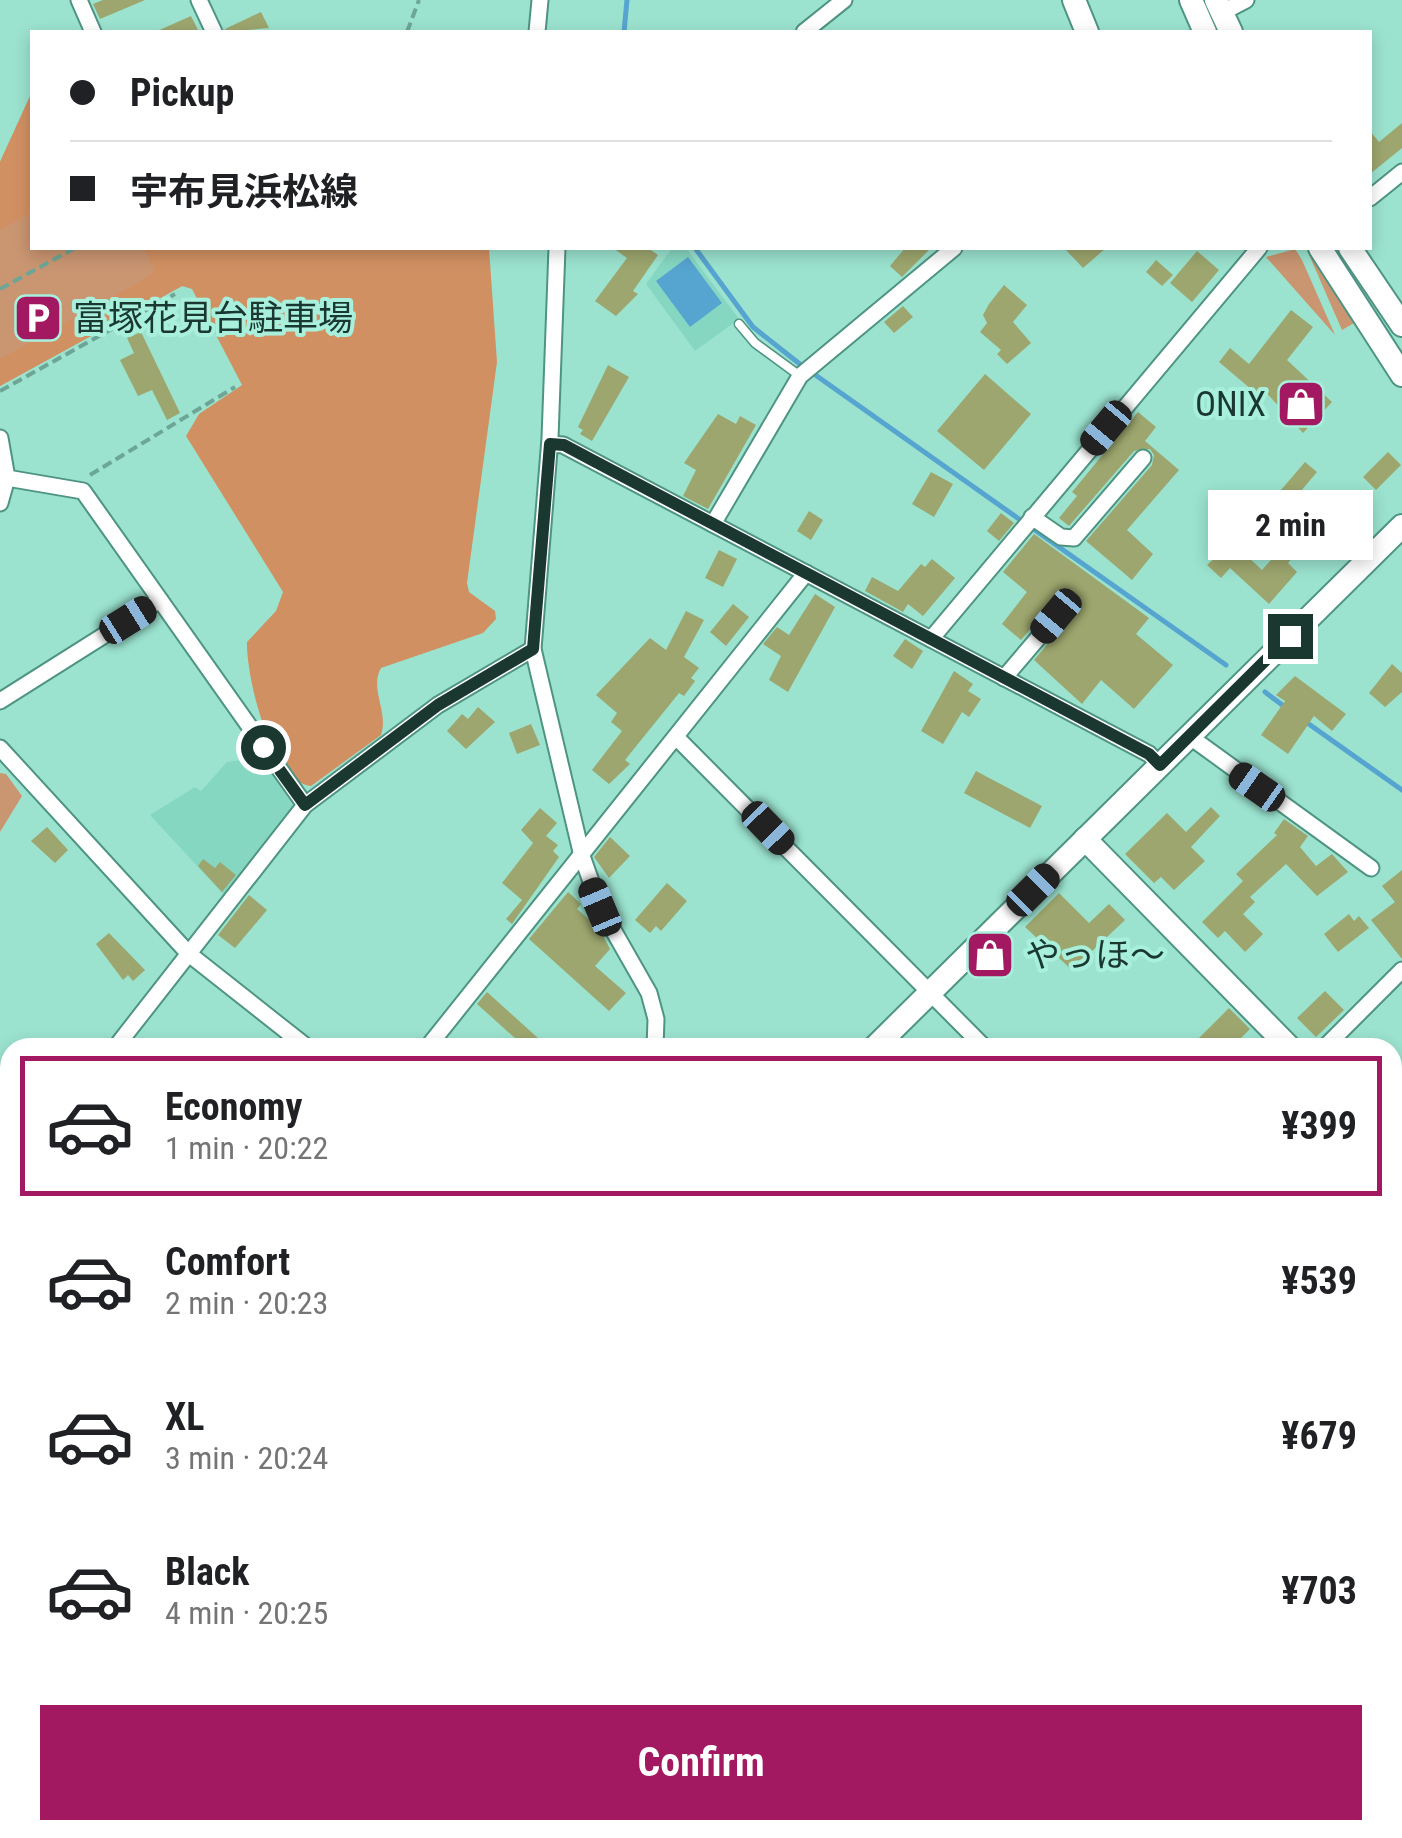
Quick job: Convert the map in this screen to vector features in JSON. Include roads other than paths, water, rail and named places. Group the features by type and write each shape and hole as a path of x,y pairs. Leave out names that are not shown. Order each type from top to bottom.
{"main road":[{"path":"1074,0 1086,30"},
{"path":"1191,0 1204,30"},
{"path":"1321,250 1402,375"},
{"path":"1351,250 1402,326"},
{"path":"884,1038 1402,526"},
{"path":"1085,839 1280,1038"}],"street":[{"path":"78,0 93,30"},
{"path":"199,0 213,30"},
{"path":"536,30 540,0"},
{"path":"806,30 844,0"},
{"path":"1223,15 1246,0"},
{"path":"1372,196 1402,172"},
{"path":"558,250 550,444 533,649 582,856 600,907 650,993 656,1018 655,1038"},
{"path":"713,524 800,376 952,250"},
{"path":"932,639 1257,250"},
{"path":"0,438 7,478 0,502"},
{"path":"550,444 564,445 1149,754 1160,765"},
{"path":"1032,516 1061,537 1074,538 1143,458"},
{"path":"7,478 83,491 305,805"},
{"path":"435,1038 806,573"},
{"path":"0,700 160,600"},
{"path":"1004,678 1056,616"},
{"path":"123,1038 305,805 438,705 533,649"},
{"path":"1189,736 1371,868"},
{"path":"677,738 975,1038"},
{"path":"2,755 189,954 295,1038"},
{"path":"1334,1038 1402,970"}],"lane":[{"path":"739,324 754,342 800,376"}],"water":[{"path":"688,257 722,303 690,327 656,281"}],"waterway":[{"path":"624,30 627,0"},
{"path":"696,250 753,327 801,365"},
{"path":"814,374 1019,519"},
{"path":"1032,528 1226,665"},
{"path":"1265,692 1285,707"},
{"path":"1306,722 1402,790"}],"place":[{"name":"富塚花見台駐車場","path":"38,318"},
{"name":"ONIX","path":"1301,404"},
{"name":"やっほ～","path":"990,955"}]}
